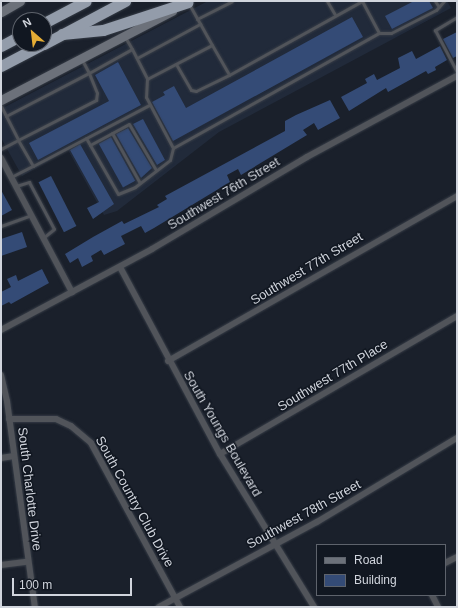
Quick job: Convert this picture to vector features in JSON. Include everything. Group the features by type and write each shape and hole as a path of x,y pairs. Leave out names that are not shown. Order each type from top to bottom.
{"highway":[{"path":"52,20 86,1"},
{"path":"52,40 125,1"},
{"path":"62,34 103,30 190,2"},
{"path":"1,46 12,40"},
{"path":"1,66 28,52"}],"main road":[{"path":"1,12 20,1"},
{"path":"1,100 190,2"}],"street":[{"name":"Southwest 76th Street","path":"1,330 120,267 327,145 457,76"},
{"path":"1,158 72,292"},
{"name":"Southwest 77th Street","path":"168,361 457,196"},
{"name":"South Youngs Boulevard","path":"120,267 168,361 220,454 314,607"},
{"name":"Southwest 77th Place","path":"220,454 457,316"},
{"name":"South Charlotte Drive","path":"1,375 9,419 27,562 35,607"},
{"name":"South Country Club Drive","path":"9,419 56,419 71,426 91,443 180,607"},
{"name":"Southwest 78th Street","path":"159,607 275,545 457,438"},
{"path":"1,458 14,456"},
{"path":"446,562 457,557"},
{"path":"1,565 27,562"},
{"path":"432,596 438,607"}],"lane":[{"path":"197,19 232,1"},
{"path":"327,1 335,15"},
{"path":"176,64 191,90 196,91 362,1 379,33"},
{"path":"436,1 439,7"},
{"path":"173,148 379,33 391,33 439,7 444,1"},
{"path":"190,2 197,19 228,75"},
{"path":"457,17 435,30 457,72"},
{"path":"136,58 200,24"},
{"path":"124,36 147,78"},
{"path":"86,138 118,194 122,195 140,183 170,160 173,148 149,105 144,87 147,78 212,45"},
{"path":"6,116 132,49"},
{"path":"1,150 96,100 97,94 89,73 81,58"},
{"path":"11,177 149,105"},
{"path":"1,106 33,166"},
{"path":"90,145 129,124 132,126 156,170"},
{"path":"112,133 140,183"},
{"path":"16,186 29,182 44,208 54,229 43,238"},
{"path":"1,226 31,215"}],"shaded area":[{"path":"208,1 447,1 451,8 219,132 117,211 104,215 68,150 22,176 1,138 1,109"}],"building":[{"path":"414,1 429,1 433,8 392,29 385,16"},
{"path":"352,17 363,37 173,141 152,102 165,95 163,92 174,86 186,108"},
{"path":"457,32 457,56 453,58 443,39"},
{"path":"440,46 447,60 435,67 436,70 428,74 426,71 388,92 386,88 349,111 341,97 367,83 365,79 374,74 377,80 400,68 398,58 412,51 416,59"},
{"path":"118,62 141,105 38,160 29,143 109,101 95,75"},
{"path":"330,100 340,118 318,130 314,123 303,130 307,135 241,175 238,169 227,175 230,182 145,233 141,226 121,236 125,244 104,255 101,250 91,256 93,261 82,267 78,258 70,263 65,254 122,221 124,224 159,207 157,205 167,199 165,196 285,131 285,121"},
{"path":"143,119 165,160 157,165 133,124"},
{"path":"128,128 152,168 141,178 116,134"},
{"path":"111,137 135,181 123,188 99,144"},
{"path":"80,144 114,204 93,219 87,208 99,202 70,150"},
{"path":"51,176 76,226 64,232 39,182"},
{"path":"1,190 12,210 1,216"},
{"path":"22,232 27,247 1,256 1,239"},
{"path":"42,269 49,283 11,304 9,302 1,306 1,292 11,287 7,279 16,275 18,281"}]}
